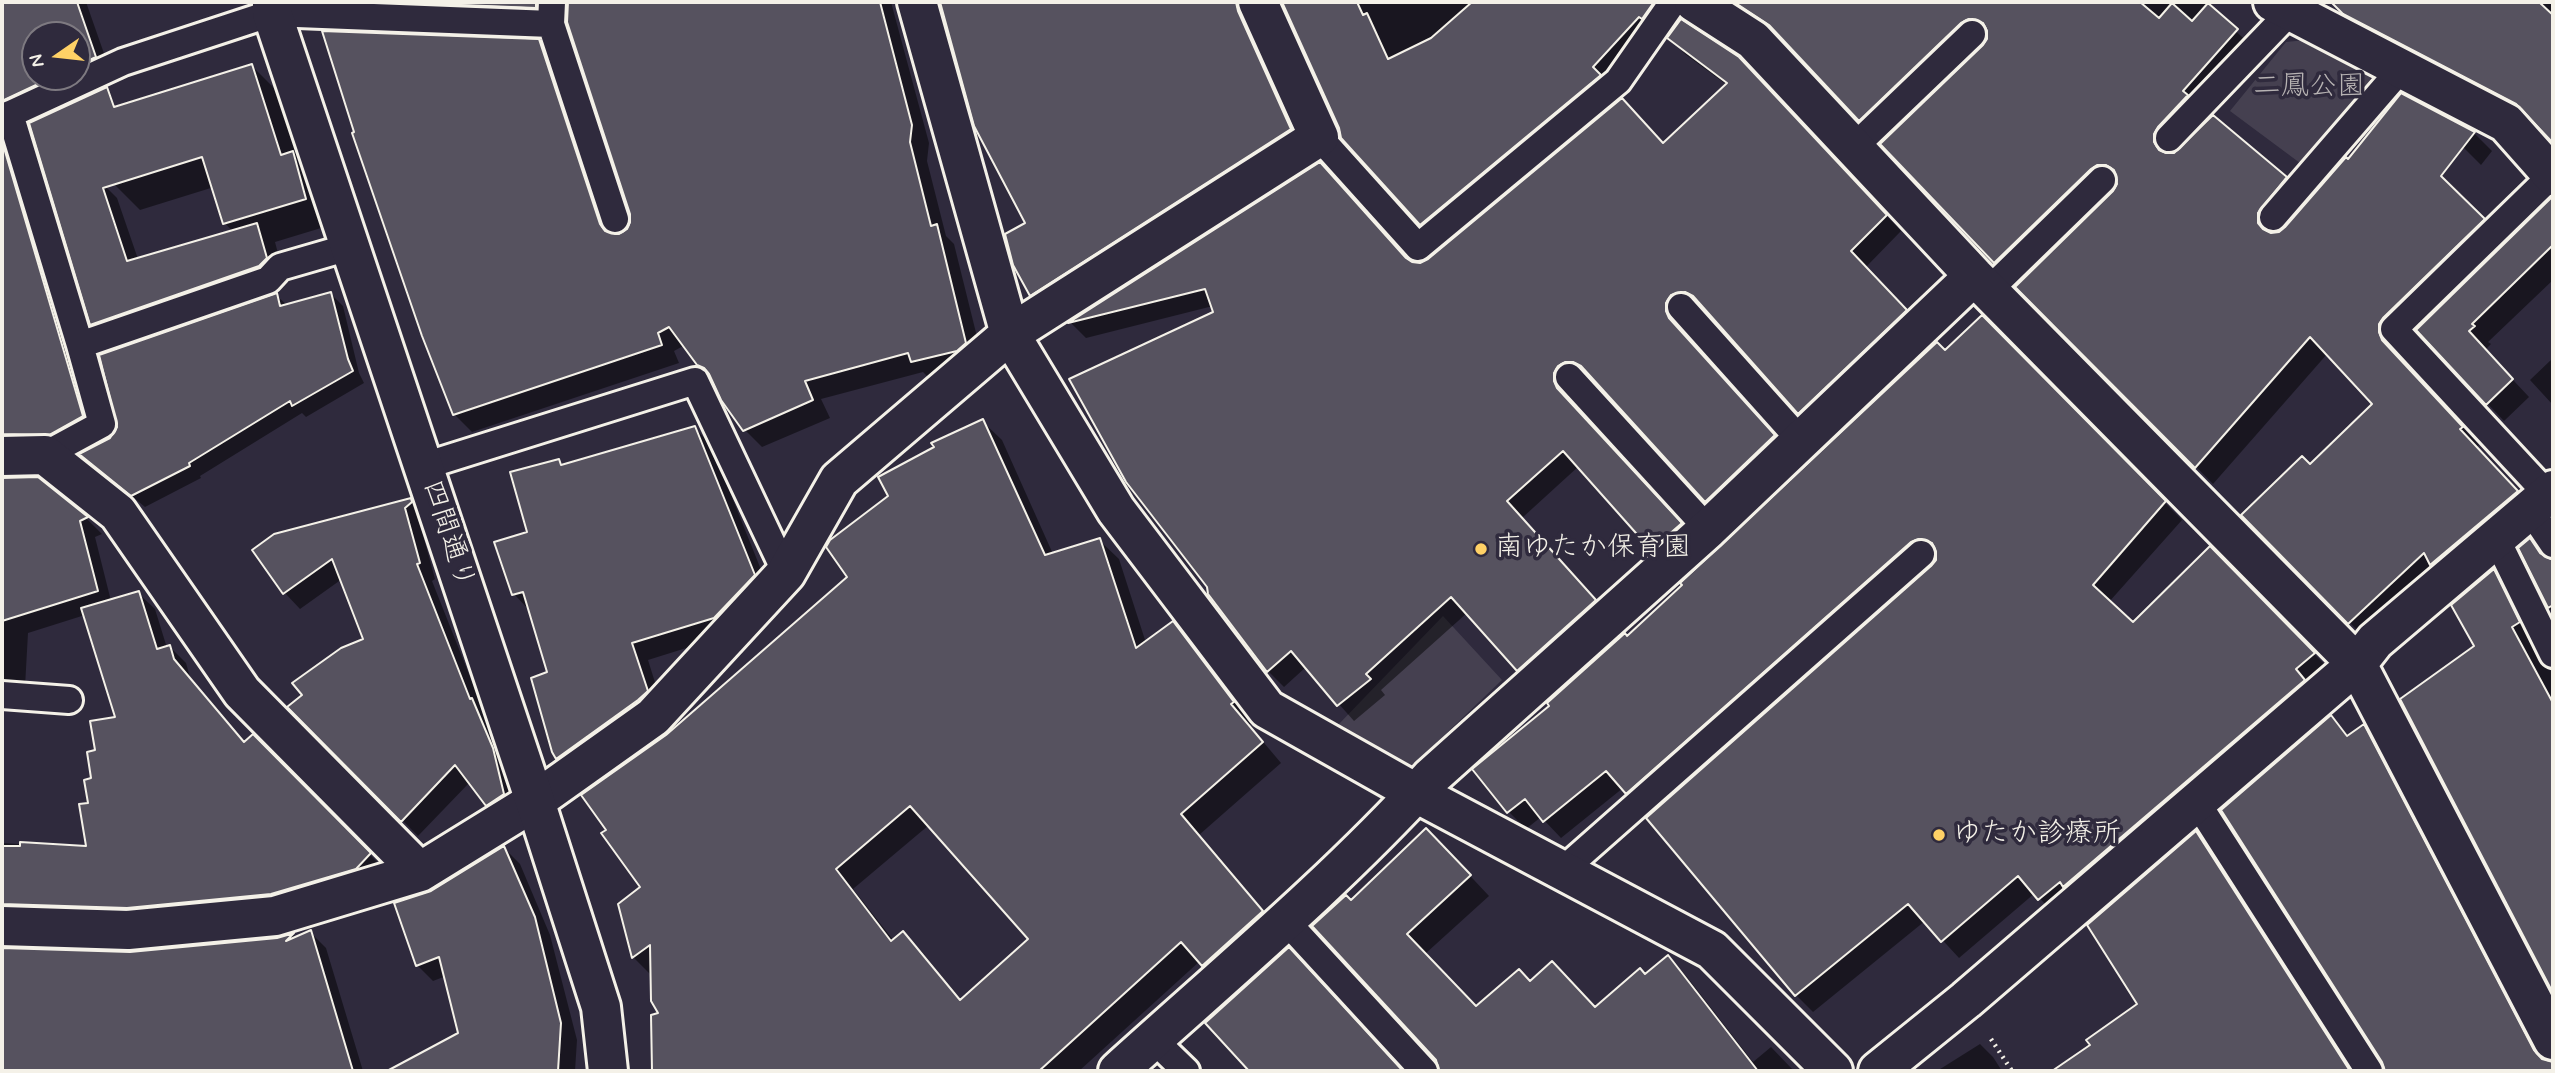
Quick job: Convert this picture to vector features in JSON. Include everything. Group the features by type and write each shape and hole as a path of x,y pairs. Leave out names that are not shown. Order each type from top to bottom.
{"street":[{"path":"917,2 1010,334 1116,510 1267,709 1416,793 1712,950 1833,1071"},
{"path":"2,926 128,930 275,916 420,872 535,801 653,717 786,573 839,480 1010,334 1320,136 1258,2"},
{"path":"1694,2 1753,40 1981,283 2357,664 2553,1040"},
{"path":"2282,6 2505,123 2553,175"},
{"name":"四間通り","path":"272,7 601,1007 608,1071"},
{"path":"1118,1071 1285,920 1396,815 1430,778 1981,283"},
{"path":"2,456 45,455 118,513 242,692 420,872"},
{"path":"1878,1071 1966,1000 2357,664 2375,641 2544,498"}],"lane":[{"path":"1320,136 1418,247 1618,81 1673,2"},
{"path":"2169,138 2282,6"},
{"path":"45,455 102,424 80,345 6,116 123,62 272,7 551,13 615,219"},
{"path":"1854,147 1972,34"},
{"path":"2273,217 2401,69"},
{"path":"2553,175 2394,329 2544,498 2553,544"},
{"path":"1981,283 2102,180"},
{"path":"80,345 268,280 280,267 349,247"},
{"path":"1681,307 1802,442"},
{"path":"1569,377 1709,529"},
{"path":"424,466 695,381 786,573"},
{"path":"2496,538 2553,654"},
{"path":"1563,870 1922,554"},
{"path":"2,695 69,700"},
{"path":"2196,801 2369,1071"},
{"path":"1285,920 1423,1071"},
{"path":"1153,1039 1186,1071"}],"green space":[{"name":"二鳳公園","path":"2316,39 2372,70 2367,93 2304,166 2230,111 2286,42"},
{"path":"1443,616 1502,680 1411,767 1338,725"}],"building":[{"path":"2,2 77,2 84,21 21,21 21,91 23,91 2,101"},
{"path":"386,2 536,2 536,8"},
{"path":"568,2 880,2 912,125 910,142 931,226 937,224 966,343 957,351 911,362 908,353 805,381 813,400 743,431 721,400 709,374 697,365 669,327 658,333 662,345 453,415 422,336 352,133 354,132 322,31 539,39 600,224 605,231 619,234 627,229 630,214 567,22"},
{"path":"940,2 1236,2 1291,129 1030,296 1013,265 1005,234 1025,223 974,126"},
{"path":"1282,2 1357,2 1363,15 1367,13 1388,59 1431,38 1472,2 1654,2 1642,19 1639,17 1593,67 1601,75 1420,225 1341,138 1339,128"},
{"path":"1734,2 2140,2 2159,18 2172,3 2192,21 2208,3 2238,29 2183,91 2188,95 2158,127 2154,142 2159,150 2174,153 2213,115 2287,177 2258,213 2258,223 2271,233 2279,232 2285,227 2346,157 2348,159 2401,93 2475,132 2441,176 2485,219 2383,318 2379,324 2379,332 2382,340 2518,491 2430,565 2424,553 2348,624 2241,515 2302,456 2310,464 2372,404 2310,337 2195,468 2015,287 2113,191 2117,184 2114,170 2106,165 2097,165 2091,169 1994,263 1880,144 1983,45 1987,39 1987,31 1983,23 1969,19 1961,23 1859,121 1769,25"},
{"path":"2331,2 2539,2 2553,15 2553,143 2516,104 2343,14"},
{"path":"1681,19 1739,57 1887,215 1851,251 1907,310 1798,414 1693,296 1685,292 1671,295 1666,303 1669,318 1775,435 1705,502 1581,366 1565,362 1558,366 1554,373 1557,388 1682,523 1651,550 1563,451 1507,501 1596,600 1517,671 1451,597 1366,674 1371,679 1337,706 1291,651 1267,672 1208,594 1207,587 1126,482 1069,379 1213,312 1205,289 1068,323 1320,162 1406,258 1420,263 1622,98 1663,143 1727,83 1667,38"},
{"path":"91,43 96,57 91,59"},
{"path":"252,64 281,155 293,151 306,199 223,224 202,157 103,188 127,261 257,223 267,258 259,266 90,325 29,123 107,87 114,107"},
{"path":"2,141 83,416 49,435 2,434"},
{"path":"2552,197 2553,245 2472,324 2475,326 2469,331 2513,379 2486,405 2416,330"},
{"path":"331,292 353,371 292,406 290,401 189,463 190,466 131,496 79,454 110,438 117,427 99,355 277,293 280,306"},
{"path":"1982,315 2166,501 2093,585 2133,622 2210,546 2315,653 2296,669 2305,680 2063,887 2060,882 2038,900 2018,876 1941,942 1908,904 1795,996 1646,818 1931,566 1936,560 1932,543 1919,539 1911,542 1626,794 1606,771 1543,822 1525,799 1507,813 1472,769 1549,706 1547,703 1625,633 1627,636 1937,342 1945,350"},
{"path":"983,419 1045,555 1100,538 1136,648 1173,621 1234,702 1231,704 1263,742 1181,814 1263,911 1202,966 1181,942 1039,1071 652,1071 651,1015 658,1013 651,1001 650,945 632,958 618,904 640,887 601,833 606,830 581,795 666,735 847,577 826,547 830,540 888,496 878,477 934,447 931,443","holes":["910,806 1028,939 960,1000 903,931 891,941 836,869"]},
{"path":"695,426 755,575 714,618 632,643 648,691 556,759 531,678 547,672 523,592 512,595 494,542 527,532 510,472 559,459 561,465"},
{"path":"38,477 88,517 80,521 98,591 2,621 2,478"},
{"path":"411,498 412,502 405,508 420,563 417,564 470,699 472,698 493,748 504,794 486,806 455,765 401,822 287,707 302,695 292,683 341,648 363,639 332,559 283,594 252,550 274,534"},
{"path":"2530,538 2540,553 2553,560 2553,605 2548,608 2518,548"},
{"path":"2494,569 2520,622 2512,627 2553,703 2553,993 2400,699 2474,646 2451,605"},
{"path":"139,591 157,649 170,645 174,659 244,742 253,734 371,853 356,869 271,894 127,908 2,904 2,846 20,846 20,842 86,846 79,804 88,803 84,780 91,778 87,752 95,750 90,721 115,717 81,608"},
{"path":"2331,715 2347,736 2364,724 2534,1050 2542,1059 2553,1062 2553,1071 2385,1071 2382,1062 2221,810"},
{"path":"1426,828 1471,875 1407,934 1476,1006 1519,969 1530,981 1552,961 1595,1007 1640,968 1645,974 1668,955 1758,1071 1439,1071 1436,1060 1312,926 1346,895 1351,900"},
{"path":"2196,831 2350,1071 2052,1071 2090,1045 2086,1040 2137,1004 2087,925"},
{"path":"504,846 535,917 561,1023 558,1071 387,1071 458,1033 439,957 416,966 394,903 431,891"},
{"path":"311,930 353,1071 2,1071 2,948 130,952 277,938 294,933 286,941"},
{"path":"1289,947 1403,1071 1249,1071 1205,1023"}],"place":[{"name":"南ゆたか保育園","path":"1481,549"},
{"name":"ゆたか診療所","path":"1939,835"}]}
